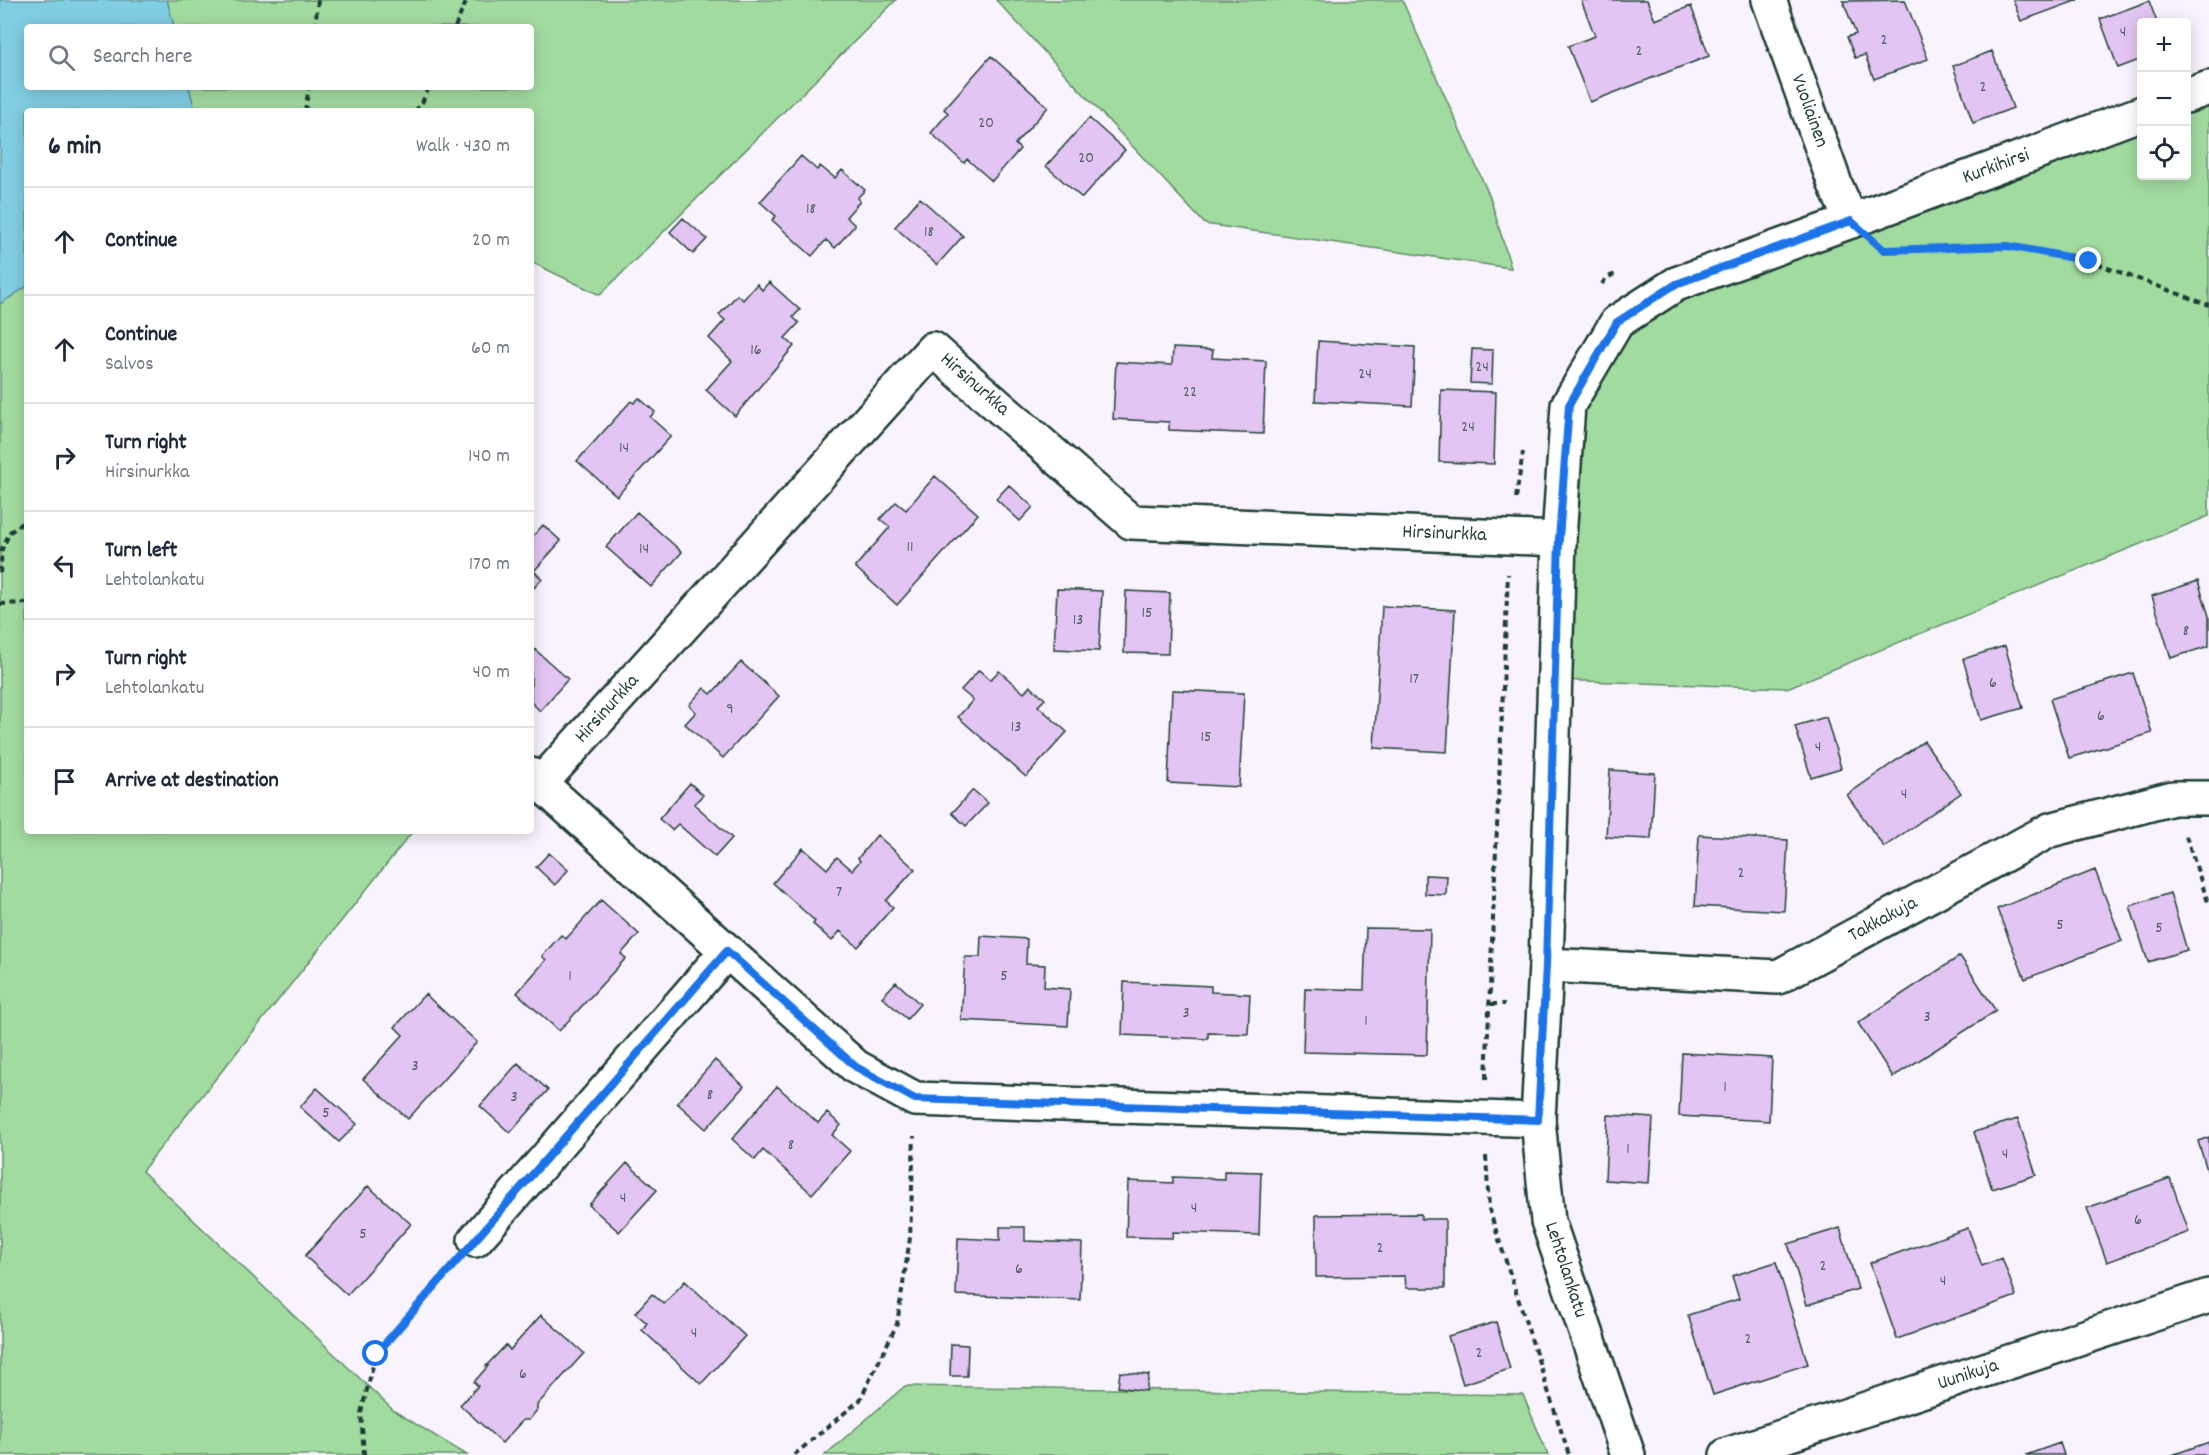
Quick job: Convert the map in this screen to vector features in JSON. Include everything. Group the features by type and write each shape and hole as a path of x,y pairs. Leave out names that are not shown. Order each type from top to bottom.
{"street":[{"name":"Vuoliainen","path":"1769,0 1835,184 1851,221"},
{"path":"2191,95 2209,88"},
{"name":"Kurkihirsi","path":"1851,221 2137,115"},
{"name":"Lehtolankatu","path":"1628,1455 1548,1221 1538,1120 1546,965 1559,539 1569,405 1617,322 1676,284 1851,221"},
{"name":"Hirsinurkka","path":"1538,1120 915,1099 856,1067 536,778 933,349 1131,522 1559,539"},
{"name":"Takkakuja","path":"1546,965 1778,977 2050,830 2173,798 2209,798"},
{"path":"475,1240 727,951"},
{"name":"Uunikuja","path":"1727,1455 2209,1296"}],"path":[{"path":"315,24 318,0"},
{"path":"456,24 467,0"},
{"path":"305,108 308,90"},
{"path":"418,108 428,90"},
{"path":"1851,221 1884,250 2008,246 2089,261 2209,305"},
{"path":"0,573 2,549 10,532 24,522"},
{"path":"0,604 24,603"},
{"path":"2173,798 2209,905"},
{"path":"794,1455 860,1400 897,1324 910,1238 915,1099"},
{"path":"364,1455 361,1413 376,1354 475,1240"}],"green space":[{"path":"167,0 896,0 600,295 534,263 534,108 194,108 190,90 534,90 534,24 173,24"},
{"path":"996,0 1402,0 1490,197 1511,268 1205,224"},
{"path":"2209,88 2209,516 1787,688 1555,680 1568,405 1617,322 2137,115 2137,180 2191,180 2191,95"},
{"path":"24,288 24,834 411,834 142,1171 394,1411 467,1455 0,1455 0,304"},
{"path":"905,1386 1523,1395 1548,1455 825,1455"}],"water":[{"path":"0,0 167,0 173,24 24,24 24,90 190,90 194,108 24,108 24,288 0,304"}],"building":[{"path":"1581,0 1647,0 1655,20 1691,6 1709,56 1590,102 1568,46 1595,36"},
{"path":"1905,0 1928,59 1874,79 1865,55 1855,58 1847,37 1856,34 1843,1"},
{"path":"2013,0 2078,0 2021,21"},
{"path":"2149,1 2155,18 2137,18 2137,61 2118,68 2100,19"},
{"path":"1992,51 2013,108 1973,123 1953,66"},
{"path":"991,56 1048,107 1015,144 1020,149 992,181 967,159 964,163 931,133 948,113 944,109"},
{"path":"1089,118 1125,150 1082,198 1046,166"},
{"path":"801,156 817,170 820,166 835,178 842,170 865,190 857,198 860,201 846,217 855,225 835,248 826,240 812,256 772,220 776,216 760,202"},
{"path":"920,198 963,236 937,265 895,227"},
{"path":"683,218 707,239 693,254 670,232"},
{"path":"769,282 800,310 793,317 799,323 785,338 794,346 735,416 706,390 732,361 709,338 725,320 719,315 737,295 743,300 757,284 762,290"},
{"path":"1318,341 1415,347 1412,406 1315,401"},
{"path":"1173,348 1213,350 1212,358 1266,361 1263,434 1169,430 1169,422 1113,419 1116,362 1172,365"},
{"path":"1472,349 1493,350 1492,384 1470,383"},
{"path":"1441,390 1496,392 1494,464 1439,462"},
{"path":"639,398 655,412 650,417 671,436 617,496 577,461 631,401 634,403"},
{"path":"935,476 978,514 897,605 855,567 890,527 880,519 896,502 906,510"},
{"path":"1009,485 1033,507 1020,521 996,499"},
{"path":"637,512 682,552 651,587 606,547"},
{"path":"543,525 561,541 534,571 534,535"},
{"path":"534,571 542,579 534,588"},
{"path":"2198,581 2209,616 2209,646 2171,658 2152,596"},
{"path":"1057,589 1102,591 1099,651 1054,649"},
{"path":"1126,591 1170,593 1168,654 1124,653"},
{"path":"1382,606 1455,610 1447,752 1374,748"},
{"path":"2005,646 2023,708 1981,720 1963,659"},
{"path":"534,649 568,679 540,711 534,705"},
{"path":"741,662 779,696 723,758 685,724 696,712 689,705 704,688 711,694"},
{"path":"979,670 990,680 999,671 1024,693 1030,686 1045,699 1038,706 1067,732 1026,777 958,717 973,700 961,690"},
{"path":"2133,673 2152,733 2069,758 2050,699"},
{"path":"1172,690 1244,693 1239,787 1168,783"},
{"path":"1826,717 1841,768 1811,777 1795,726"},
{"path":"1924,741 1961,793 1884,847 1847,795"},
{"path":"1610,770 1655,773 1651,839 1606,837"},
{"path":"690,783 703,795 694,804 732,838 715,857 678,824 672,830 659,819"},
{"path":"973,790 988,803 966,826 952,813"},
{"path":"877,835 915,869 886,901 893,907 858,947 840,931 832,941 813,924 815,921 773,883 803,848 827,869 837,857 852,870 860,861 858,858"},
{"path":"1699,835 1788,840 1784,911 1695,906"},
{"path":"549,853 568,870 555,885 536,867"},
{"path":"2095,870 2122,941 2025,979 1997,909"},
{"path":"1425,875 1447,876 1446,895 1425,894"},
{"path":"2170,893 2187,950 2148,962 2130,906"},
{"path":"601,900 639,934 621,954 626,958 559,1031 517,993 546,960 542,956 561,935 566,939"},
{"path":"1366,928 1430,929 1427,1055 1303,1052 1305,988 1364,990"},
{"path":"981,936 1027,939 1026,964 1045,965 1044,987 1070,989 1068,1026 961,1020 965,957 980,957"},
{"path":"1960,956 1996,1011 1893,1077 1858,1023"},
{"path":"896,982 920,1004 907,1019 882,997"},
{"path":"1124,982 1211,986 1211,992 1250,994 1248,1034 1208,1033 1208,1039 1122,1035"},
{"path":"425,994 477,1042 408,1119 363,1079 403,1035 395,1027"},
{"path":"1682,1053 1772,1058 1769,1121 1679,1116"},
{"path":"715,1060 744,1086 706,1129 677,1103"},
{"path":"518,1063 548,1090 510,1133 480,1106"},
{"path":"777,1086 818,1123 827,1113 841,1125 832,1135 850,1151 812,1194 763,1150 755,1160 732,1139"},
{"path":"317,1088 357,1124 339,1142 300,1107"},
{"path":"1608,1115 1653,1118 1649,1183 1605,1180"},
{"path":"2018,1119 2036,1175 1992,1189 1974,1132"},
{"path":"2209,1137 2209,1172 2208,1173 2198,1141"},
{"path":"627,1163 657,1190 619,1232 589,1205"},
{"path":"1224,1171 1261,1172 1259,1235 1173,1232 1172,1238 1126,1237 1128,1181 1173,1183 1173,1177 1224,1179"},
{"path":"2170,1178 2189,1232 2107,1262 2087,1208"},
{"path":"368,1186 411,1224 347,1295 305,1256"},
{"path":"1421,1214 1421,1219 1445,1219 1445,1288 1406,1288 1405,1276 1316,1277 1316,1215"},
{"path":"1000,1227 1025,1227 1025,1241 1082,1243 1080,1300 956,1295 958,1238 1000,1240"},
{"path":"1840,1228 1858,1289 1807,1305 1788,1244"},
{"path":"1968,1228 1982,1266 2002,1258 2016,1296 1897,1339 1870,1263"},
{"path":"1776,1262 1808,1364 1713,1395 1688,1315 1739,1299 1732,1276"},
{"path":"685,1281 745,1336 701,1384 642,1330 647,1323 635,1313 652,1294 664,1304"},
{"path":"541,1315 584,1353 537,1405 537,1410 529,1420 523,1420 502,1443 460,1405 478,1386 474,1382 488,1366 486,1366 506,1345 510,1350"},
{"path":"1496,1322 1510,1369 1463,1384 1448,1336"},
{"path":"951,1344 968,1345 967,1376 950,1376"},
{"path":"1120,1372 1149,1375 1146,1391 1118,1387"},
{"path":"2209,1442 2209,1455 2172,1455"},
{"path":"2060,1443 2064,1455 2026,1455"}],"route":[{"path":"376,1354 727,951 856,1067 915,1099 1538,1120 1546,965 1559,539 1569,405 1617,322 1676,284 1851,221 1884,250 2008,246 2089,261"}]}
